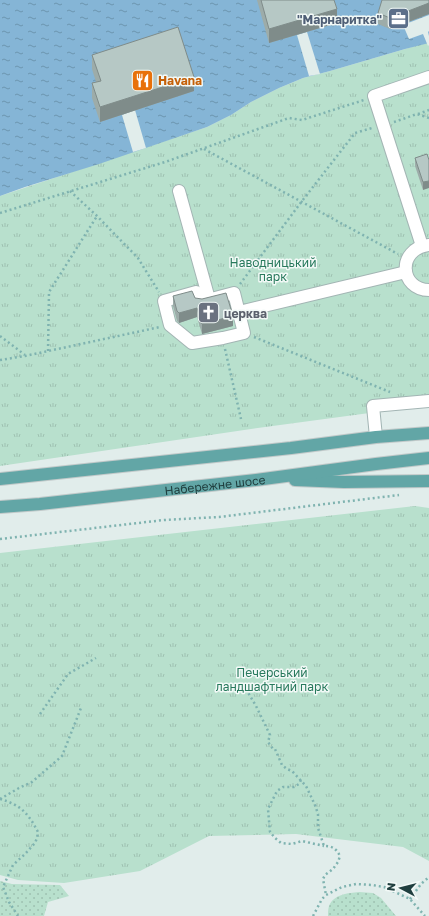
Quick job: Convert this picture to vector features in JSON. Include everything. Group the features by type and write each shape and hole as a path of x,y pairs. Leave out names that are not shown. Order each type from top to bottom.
{"main road":[{"path":"389,436 429,427"},
{"path":"0,479 291,448 376,437 429,433"},
{"name":"Набережне шосе","path":"0,507 40,504 256,480 429,458"},
{"path":"256,480 344,482 429,481"}],"lane":[{"path":"429,77 374,96 425,246 416,249 411,253 405,266 406,272 408,279 412,284 418,288 429,290"},
{"path":"179,191 209,299"},
{"path":"239,312 406,272"},
{"path":"196,292 200,302 209,299 234,293 244,333 192,343 170,325 164,300 196,292"},
{"path":"376,437 373,406 429,401"}],"path":[{"path":"0,213 165,162 289,118 302,120 374,96"},
{"path":"234,293 302,201 355,133 429,110"},
{"path":"417,114 429,118"},
{"path":"203,148 407,259"},
{"path":"70,191 138,258 164,300"},
{"path":"48,351 49,292 97,216"},
{"path":"0,360 26,356 170,325"},
{"path":"244,333 392,393"},
{"path":"0,336 26,356"},
{"path":"223,338 241,419"},
{"path":"0,539 164,520 235,515 406,494"},
{"path":"40,714 68,674 96,658"},
{"path":"246,689 270,735 268,742 273,749 275,749 282,765 292,771 306,786 316,805 318,828 324,846"},
{"path":"0,799 32,782 62,756 81,708"},
{"path":"301,780 299,784 283,787 277,791 268,809 270,832 281,843 292,844 302,842 331,846 336,849 340,856 338,862 324,875 323,879 326,895"},
{"path":"0,799 10,802 26,812 38,832 35,843 13,865 2,887 18,916"},
{"path":"410,899 421,884 429,877"},
{"path":"313,916 326,895 342,887 356,884 384,887 410,899 425,916"}],"green space":[{"name":"Наводницький парк","path":"429,42 429,405 251,429 0,466 0,196 207,127 231,115 251,102 303,78"},
{"name":"Печерський ландшафтний парк","path":"415,506 429,508 429,861 403,847 296,834 209,836 140,871 64,883 18,880 0,875 0,553"},
{"path":"0,881 12,884 60,885 69,896 48,902 44,916 0,916"},
{"path":"359,892 373,893 381,898 396,916 328,916 329,906 334,899 342,895"}],"water":[{"path":"0,0 429,0 429,43 303,78 251,102 231,115 207,127 0,196"}],"pier":[{"path":"429,15 429,45 428,46 423,34 409,39 403,25"},
{"path":"307,32 320,74 309,76 297,35"},
{"path":"135,110 146,148 133,152 122,115"}],"building":[{"path":"261,0 334,0 337,9 269,29"},
{"path":"382,0 429,0 429,3 390,18 378,13"},
{"name":"Havana","path":"178,27 194,77 100,107 92,83 101,81 92,55"},
{"path":"427,154 429,160 429,181 423,182 415,158"},
{"path":"192,291 195,298 202,299 226,293 233,316 202,324 197,308 179,313 177,311 173,296"}],"place":[{"name":"\"Марнаритка\"","path":"398,19"},
{"name":"Havana","path":"143,80"},
{"name":"церква","path":"209,313"}]}
